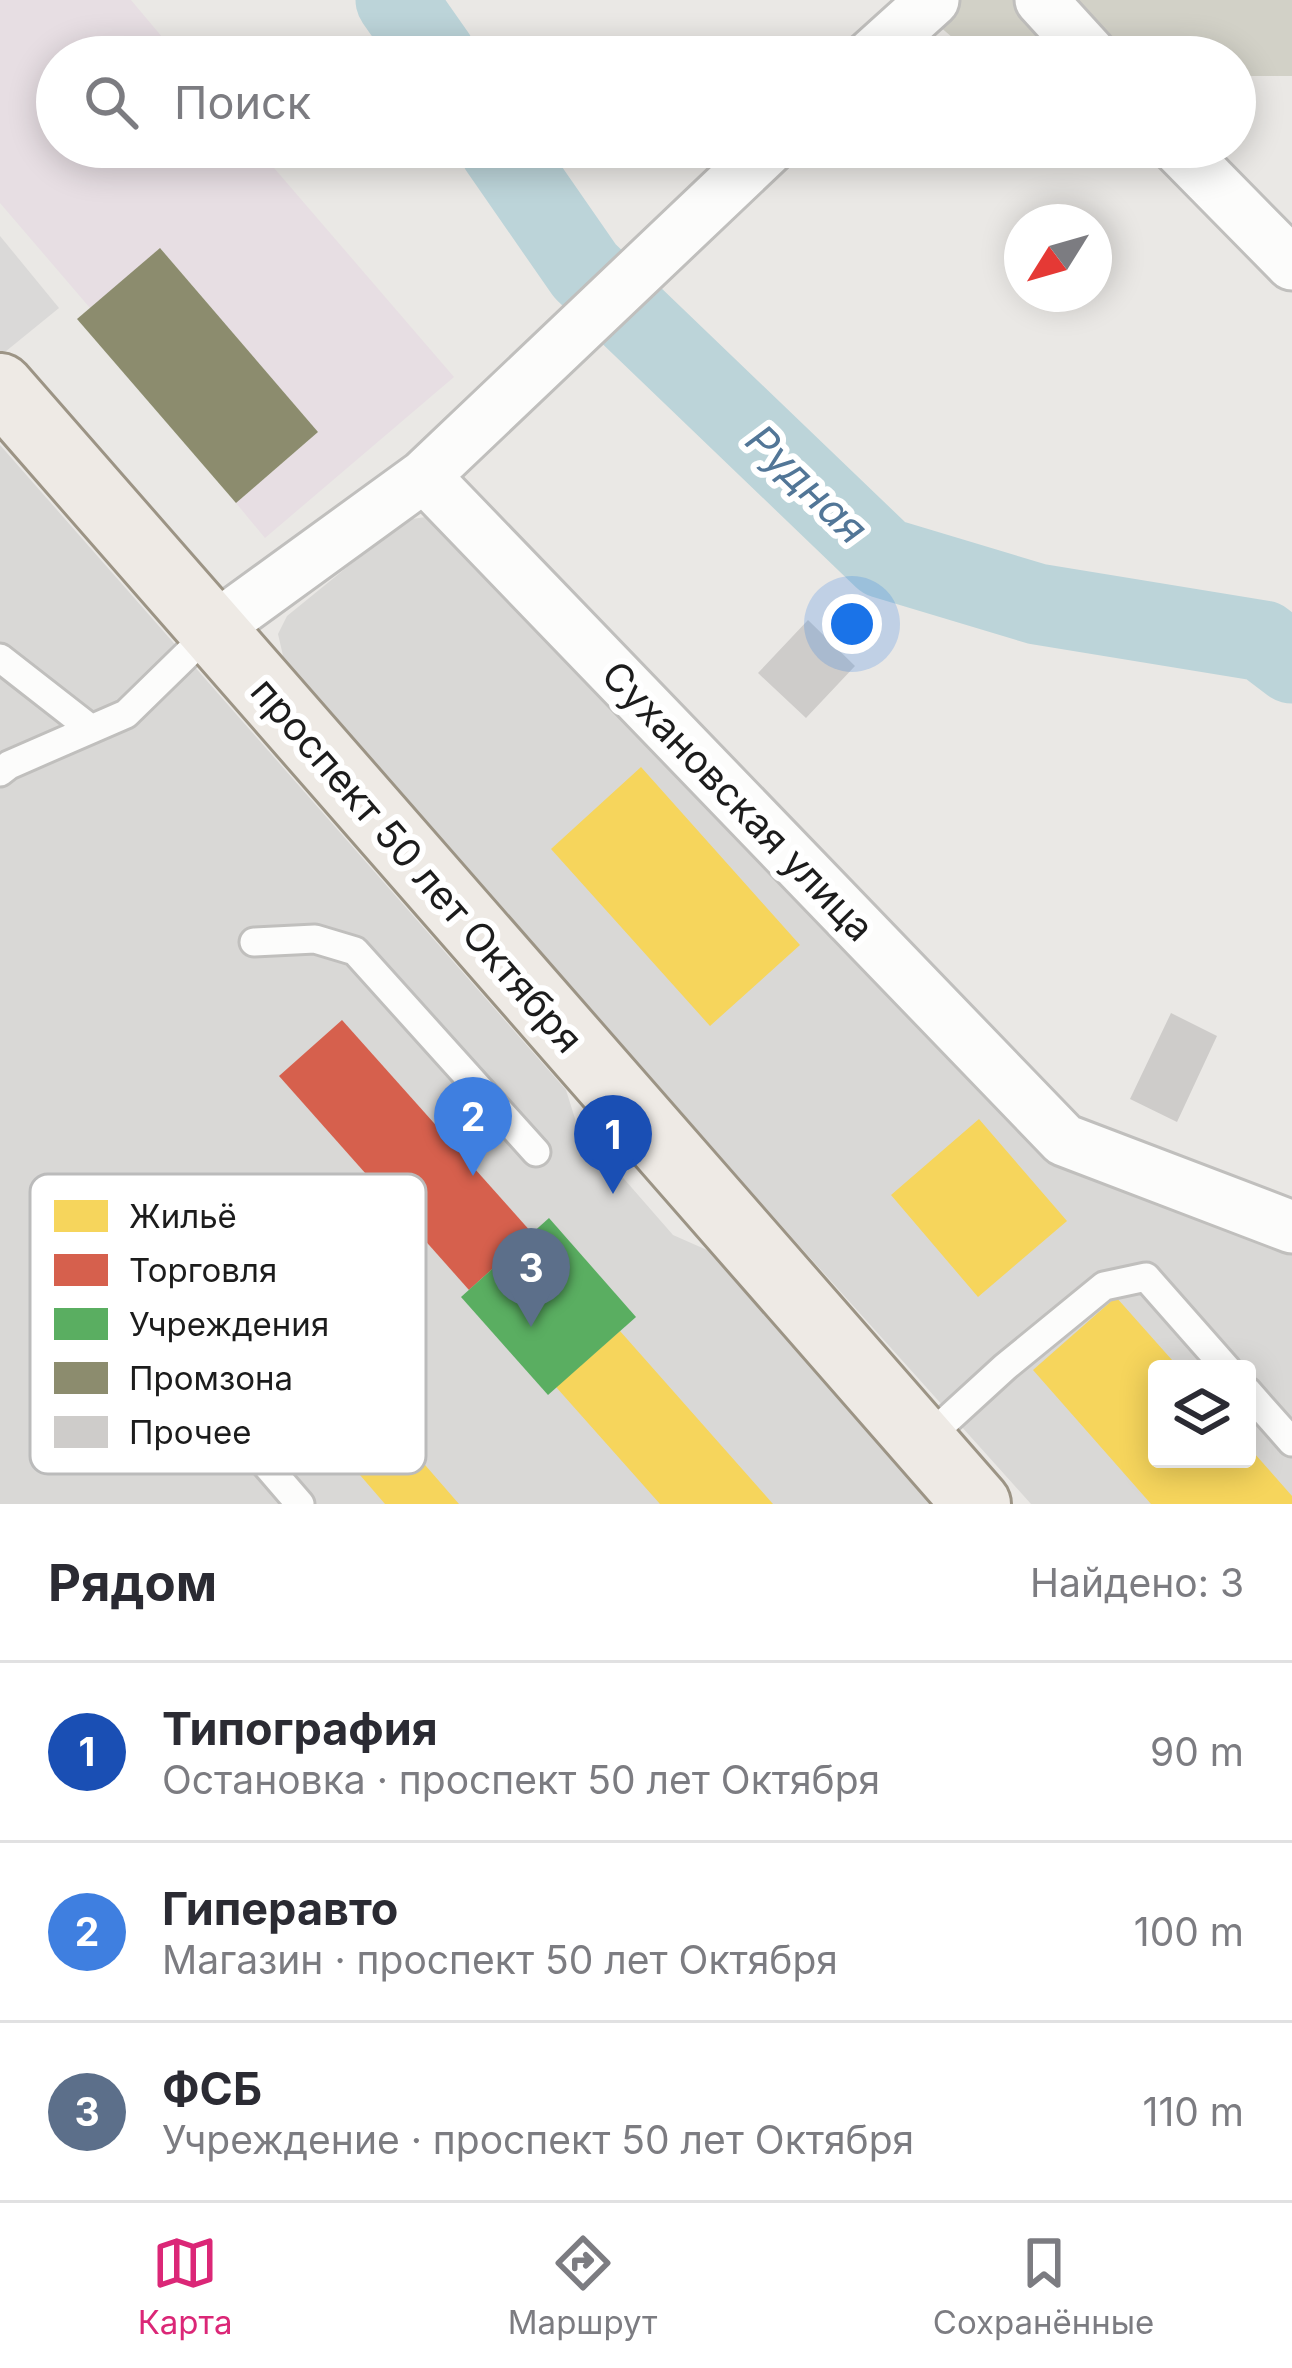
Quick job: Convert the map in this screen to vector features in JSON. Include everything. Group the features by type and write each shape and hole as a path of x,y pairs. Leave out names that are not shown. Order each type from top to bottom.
{"main road":[{"name":"проспект 50 лет Октября","path":"0,387 977,1504"}],"street":[{"path":"893,36 933,0"},
{"path":"1041,0 1074,36"},
{"path":"212,630 424,476 747,168"},
{"path":"1198,168 1292,264"},
{"name":"Сухановская улица","path":"424,476 1064,1140 1292,1227"}],"lane":[{"path":"0,772 126,714 212,630"},
{"path":"0,658 91,729"},
{"path":"254,942 315,939 355,951 536,1152"},
{"path":"923,1442 1104,1286 1146,1277 1219,1360"},
{"path":"1256,1401 1292,1442"},
{"path":"274,1474 300,1504"}],"shaded area":[{"path":"0,0 131,0 161,36 36,36 36,168 274,168 454,377 265,538 236,503 318,432 161,249 90,308 0,203"},
{"path":"909,0 1292,0 1292,76 1256,76 1256,36 951,36"},
{"path":"0,236 59,308 0,356"},
{"path":"0,445 566,1090 577,1125 673,1235 707,1250 932,1504 0,1504"},
{"path":"433,516 1060,1152 1292,1242 1292,1504 1031,1504 284,660 278,634 287,616 405,520"}],"building: Жильё":[{"path":"641,767 800,945 710,1026 551,849"},
{"path":"979,1119 1067,1221 978,1297 891,1195"},
{"path":"1116,1297 1172,1360 1148,1360 1148,1468 1256,1468 1256,1455 1292,1496 1292,1504 1151,1504 1033,1370"},
{"path":"620,1331 773,1504 660,1504 556,1387"},
{"path":"426,1466 459,1504 385,1504 359,1474 426,1474"}],"building: Торговля":[{"path":"342,1020 532,1233 469,1290 426,1242 426,1174 366,1174 279,1076"}],"building: Учреждения":[{"path":"549,1218 636,1317 548,1395 461,1297"}],"building: Промзона":[{"path":"160,248 318,432 236,503 77,319"}],"building: Прочее":[{"path":"808,620 855,666 806,718 758,673"},
{"path":"1171,1013 1217,1036 1177,1122 1130,1099"}],"waterway":[{"name":"Рудная","path":"396,0 421,36"},
{"name":"Рудная","path":"514,168 585,271 884,558 1037,604 1263,641 1292,663"}],"place":[{"name":"Гиперавто","path":"473,1176"},
{"name":"Типография","path":"613,1194"},
{"name":"ФСБ","path":"531,1327"}]}
